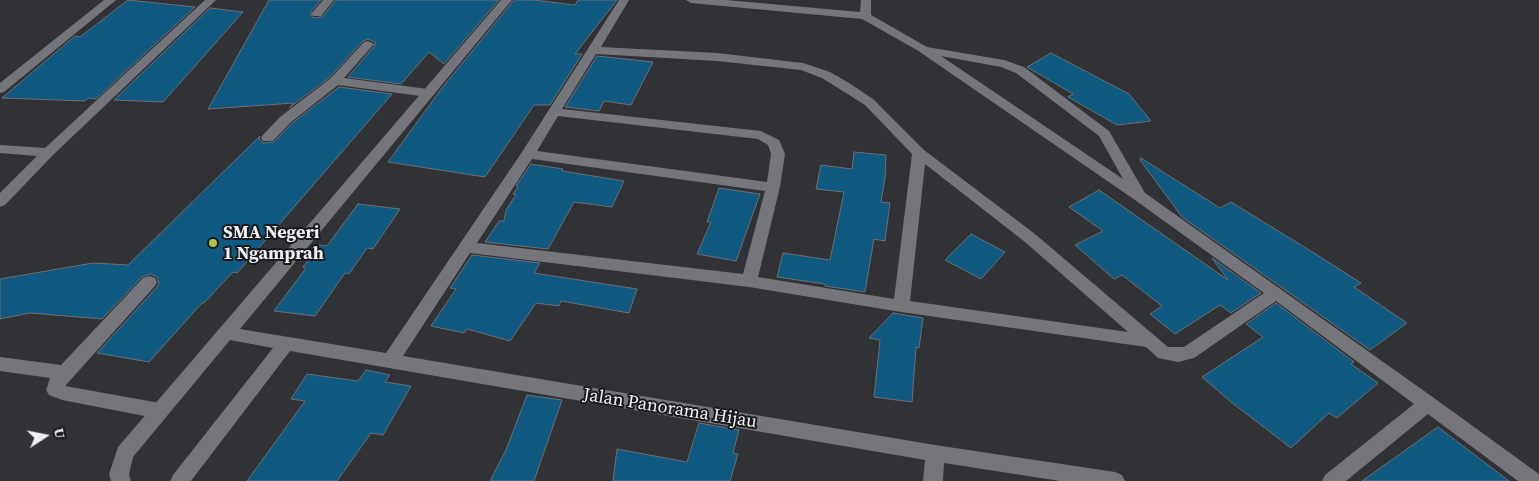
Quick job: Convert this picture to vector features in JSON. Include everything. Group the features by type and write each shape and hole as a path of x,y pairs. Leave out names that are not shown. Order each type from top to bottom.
{"street":[{"path":"0,89 111,0"},
{"path":"0,202 48,152 211,0"},
{"path":"317,14 329,0"},
{"path":"121,481 119,474 125,453 224,333 507,0"},
{"path":"390,362 528,154 624,0"},
{"path":"691,0 865,16 921,48 1140,197 1276,293 1532,481"},
{"path":"865,16 866,0"},
{"path":"268,138 285,120 335,81 368,44"},
{"path":"921,48 1004,64 1020,70 1104,134 1140,197"},
{"path":"594,50 717,57 803,67 832,79 869,102 919,153 1030,238 1164,353 1178,355 1188,353 1276,293"},
{"path":"335,81 428,93"},
{"path":"555,112 761,135 774,143 778,154 773,187 749,282"},
{"path":"0,149 48,152"},
{"path":"901,306 919,153"},
{"path":"528,154 773,187"},
{"path":"467,247 749,282 901,306 1148,341"},
{"path":"149,282 57,382 55,390 62,393 160,411"},
{"name":"Jalan Panorama Hijau","path":"224,333 935,453 1115,481"},
{"path":"180,481 286,344"},
{"path":"0,364 65,373"},
{"path":"1332,481 1428,403"},
{"path":"933,481 935,453"}],"building":[{"path":"128,0 195,7 96,99 88,98 85,101 2,98 75,36 80,37"},
{"path":"269,0 321,0 310,13 313,18 322,17 336,0 499,0 444,64 429,52 401,84 348,77 375,45 375,42 368,39 363,41 330,77 289,108 294,103 208,109"},
{"path":"514,0 534,0 575,5 578,0 617,0 575,54 582,54 550,105 534,105 485,177 388,162 442,88"},
{"path":"210,8 243,12 163,102 114,100"},
{"path":"1051,53 1129,94 1151,121 1117,125 1068,97 1073,94 1027,67"},
{"path":"597,56 653,62 631,105 604,101 599,111 565,107"},
{"path":"339,87 392,94 237,273 233,272 202,303 149,362 97,353 157,287 159,283 157,277 150,274 142,277 102,319 30,313 0,319 0,279 93,263 128,265 260,136 259,139 263,143 274,142 291,124"},
{"path":"854,152 886,155 886,172 881,202 890,203 885,241 874,239 865,292 777,277 783,253 830,260 844,192 816,189 821,165 852,169"},
{"path":"1141,158 1220,208 1231,202 1314,253 1361,283 1354,287 1407,323 1370,350 1182,217 1140,160"},
{"path":"531,164 624,181 612,207 574,202 548,249 485,242 499,221 504,221 506,210 516,195 513,194 518,187 516,186"},
{"path":"719,188 760,194 736,261 697,254 711,222 707,222"},
{"path":"1099,190 1228,280 1212,258 1261,293 1231,313 1220,305 1175,334 1150,314 1162,306 1122,275 1114,279 1075,245 1103,231 1069,207"},
{"path":"358,204 400,209 373,249 367,248 349,274 345,273 315,316 274,311 306,268 303,267 319,245 327,246"},
{"path":"971,234 1005,252 981,279 945,260"},
{"path":"472,255 540,263 534,273 637,289 629,313 561,301 559,306 536,303 510,341 467,329 464,333 431,326 456,289 450,288"},
{"path":"1276,303 1354,362 1351,364 1378,383 1337,418 1329,413 1291,448 1202,377 1263,337 1246,324"},
{"path":"893,313 923,318 919,348 916,347 912,402 874,397 880,340 869,338"},
{"path":"366,370 390,375 385,382 411,386 383,435 371,433 337,481 247,481 305,401 291,399 307,374 358,381"},
{"path":"527,395 562,400 534,481 490,481 506,450"},
{"path":"699,423 739,430 733,453 738,454 730,481 613,481 617,449 687,462"},
{"path":"1438,427 1509,481 1362,481"}],"place":[{"name":"SMA Negeri 1 Ngamprah","path":"213,243"}]}
